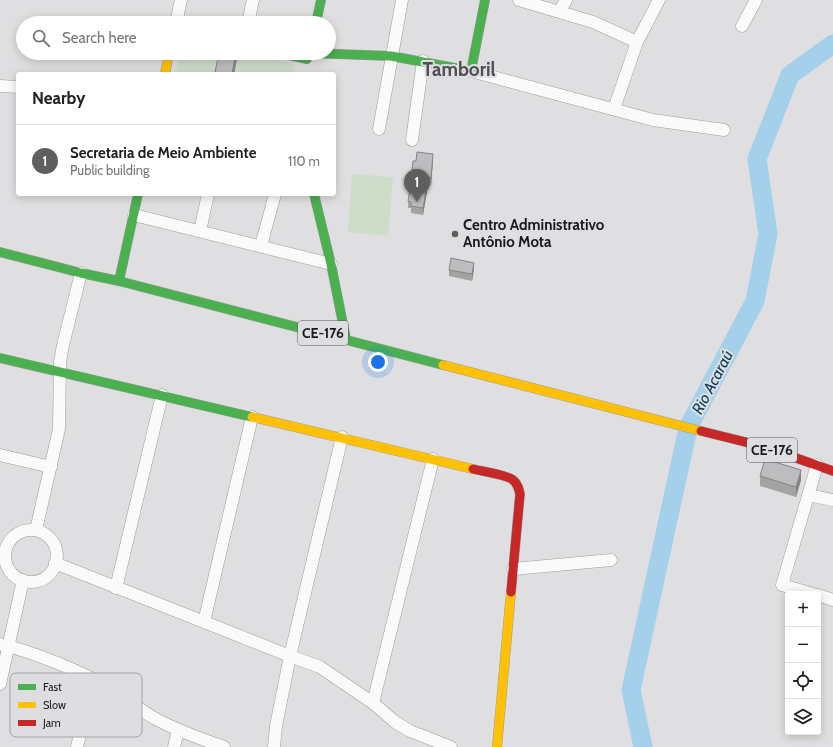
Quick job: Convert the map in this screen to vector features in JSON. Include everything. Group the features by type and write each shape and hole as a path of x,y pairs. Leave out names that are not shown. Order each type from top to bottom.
{"street":[{"path":"178,16 181,0"},
{"path":"250,16 253,0"},
{"path":"317,16 320,0"},
{"path":"379,129 402,0"},
{"path":"472,70 486,0"},
{"path":"519,0 594,22 637,42"},
{"path":"560,11 566,0"},
{"path":"614,109 637,42 659,0"},
{"path":"742,26 751,2"},
{"path":"336,57 391,56 472,70 653,120 724,130"},
{"path":"165,72 168,60"},
{"path":"412,140 423,61"},
{"path":"0,86 16,87"},
{"path":"119,281 138,196"},
{"path":"200,231 208,196"},
{"path":"261,246 274,196"},
{"path":"314,196 331,264 346,339"},
{"path":"134,215 331,264"},
{"name":"CE-176","path":"0,252 81,273 119,281 646,418 765,447 833,471"},
{"path":"36,530 59,429 60,362 81,273"},
{"path":"0,358 342,437 511,478 517,483 520,494 497,747"},
{"path":"116,588 162,395"},
{"path":"204,622 252,417"},
{"path":"274,747 276,726 290,656 342,437"},
{"path":"0,455 51,467"},
{"path":"373,703 433,459"},
{"path":"803,591 782,585 817,465"},
{"path":"808,495 833,500"},
{"path":"36,530 44,533 50,539 55,546 56,555 52,570 39,580 31,582 23,580 11,572 7,566 3,551 13,537 20,532 36,530"},
{"path":"513,569 611,560"},
{"path":"55,563 320,667 373,703 395,722 410,732 450,747"},
{"path":"0,684 5,645 23,580"},
{"path":"821,596 833,600"},
{"path":"5,645 50,661 78,673"},
{"path":"142,709 156,719 178,730 224,747"},
{"path":"174,747 178,730"},
{"path":"77,747 80,737"}],"green space":[{"path":"178,60 275,60 292,64 295,68 294,72 175,72"},
{"path":"352,174 393,177 388,236 348,232"}],"building":[{"path":"218,60 235,60 232,72 215,72"},
{"path":"417,152 433,154 431,178 414,176 415,170 412,170 413,161 416,161"},
{"path":"413,183 427,185 423,208 411,206 411,202 408,201 410,189 413,189"},
{"path":"451,258 474,263 472,274 449,270"},
{"path":"765,459 801,470 796,487 760,476"}],"waterway":[{"name":"Rio Acaraú","path":"643,747 631,690 688,428 755,301 768,234 757,159 790,75 833,44"}],"traffic: fast":[{"path":"318,16 321,0"},
{"path":"336,54 391,56 471,71 485,0"},
{"path":"119,281 138,196"},
{"path":"314,196 331,264 346,339"},
{"path":"0,252 81,273 119,281 443,365"},
{"path":"0,358 252,417"}],"traffic: slow":[{"path":"165,72 168,60"},
{"path":"443,365 701,431"},
{"path":"252,417 473,469"},
{"path":"497,747 511,592"}],"traffic: jam":[{"path":"701,431 765,447 833,471"},
{"path":"473,469 510,478 519,488 520,494 511,592"}],"place":[{"name":"Secretaria de Meio Ambiente","path":"417,202"},
{"name":"Centro Administrativo Antônio Mota","path":"455,234"}],"district":[{"name":"Tamboril","path":"459,69"}]}
